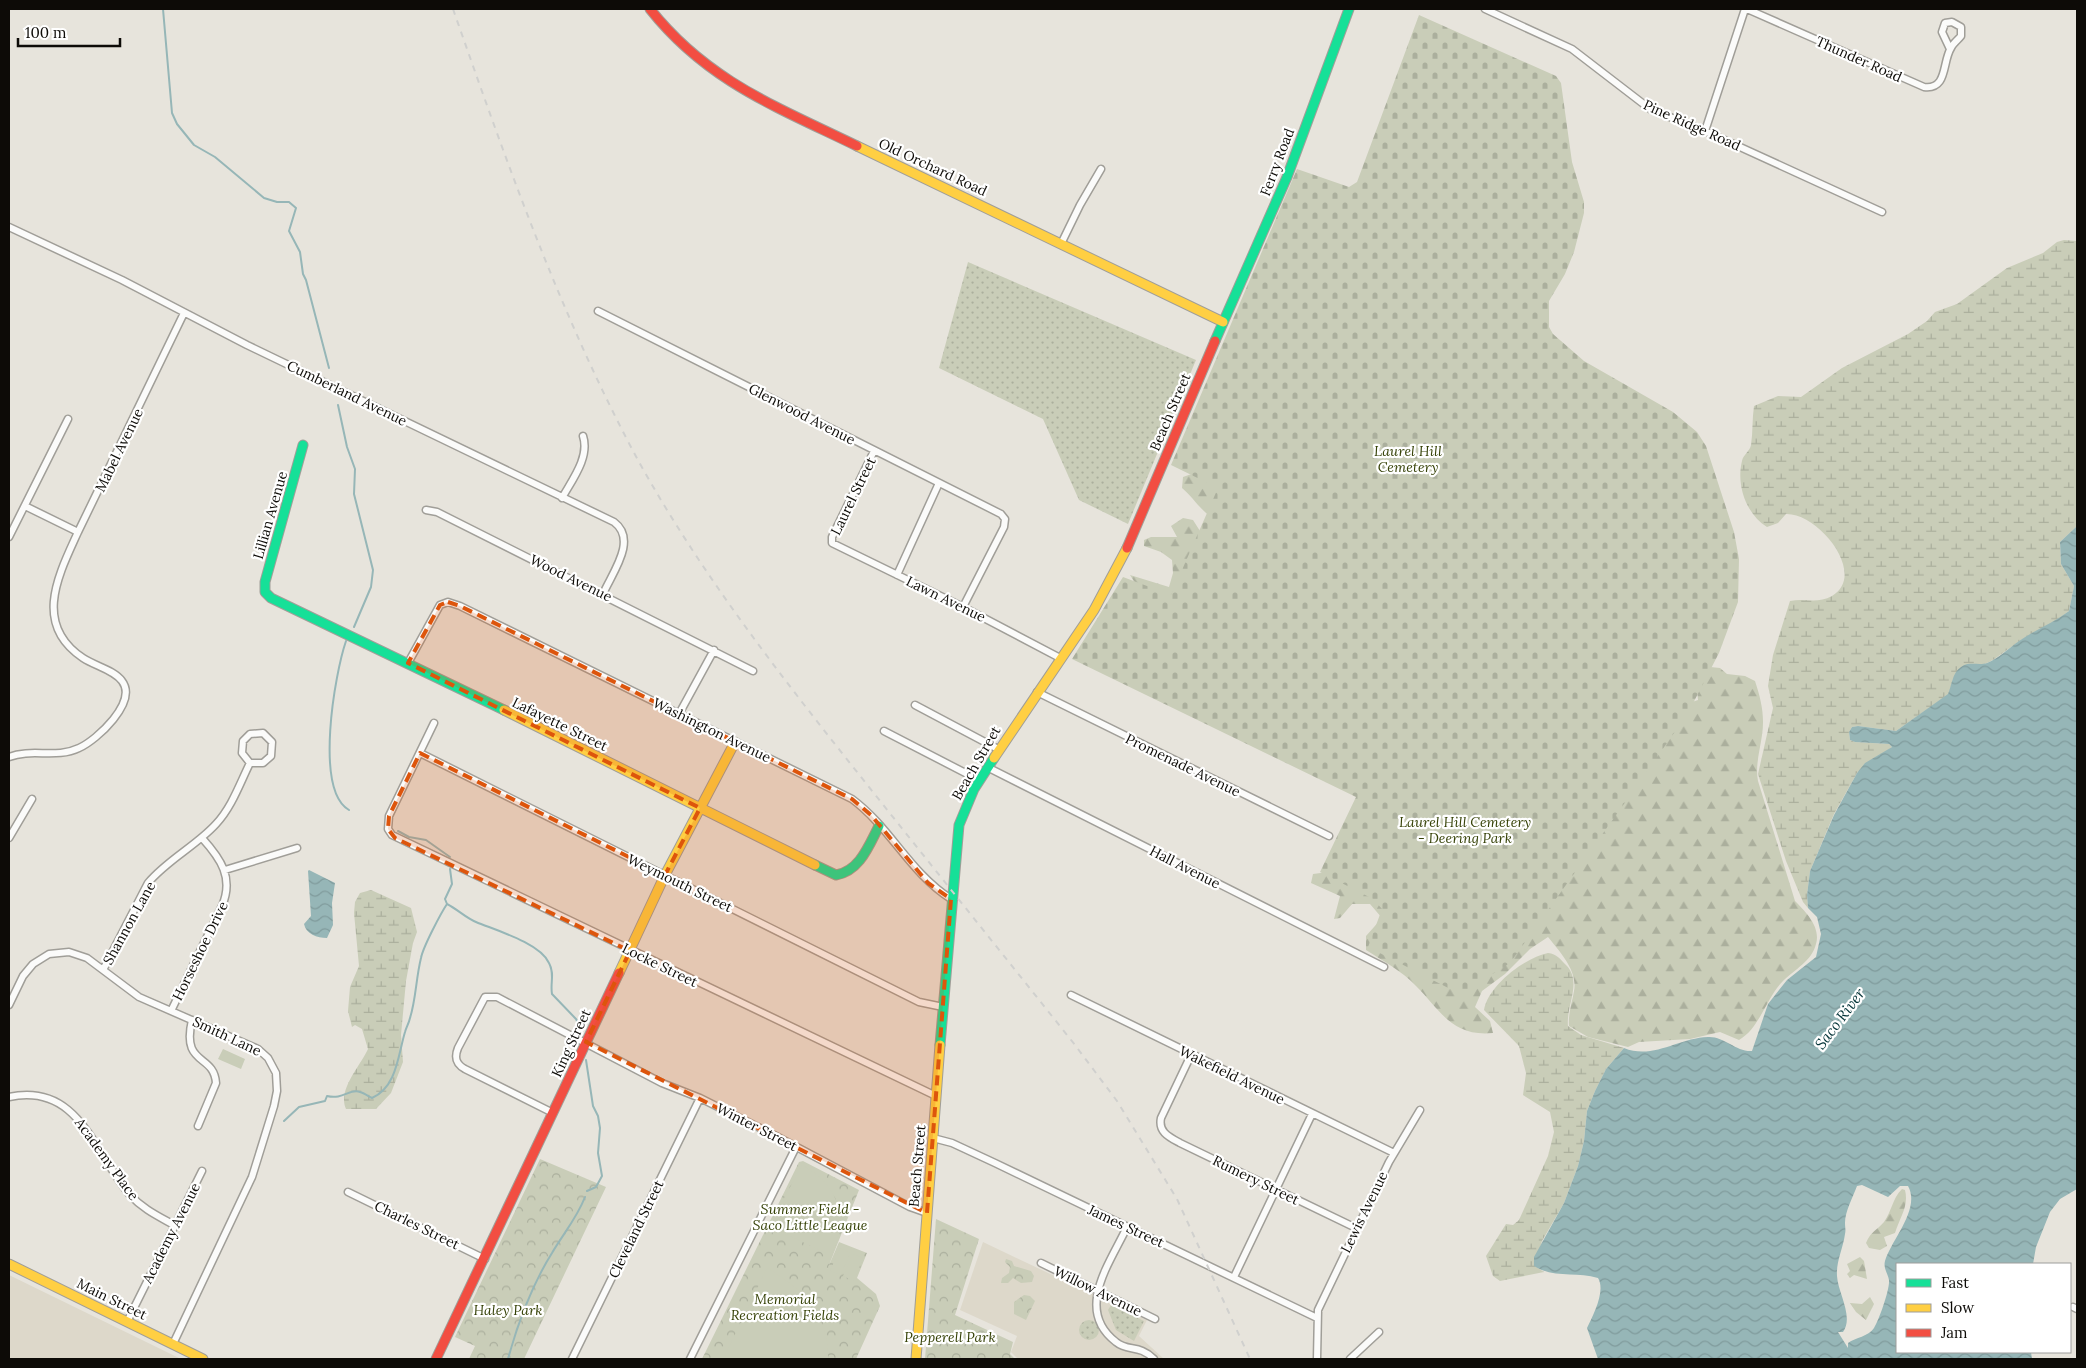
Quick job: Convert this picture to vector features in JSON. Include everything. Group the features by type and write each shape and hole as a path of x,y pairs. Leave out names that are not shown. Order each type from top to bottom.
{"street":[{"name":"Old Orchard Road","path":"650,9 672,36 695,58 716,74 746,92 1223,322"},
{"name":"Ferry Road","path":"1223,322 1287,177 1349,9"},
{"name":"Pine Ridge Road","path":"1485,9 1572,49 1650,109 1706,131 1882,212"},
{"path":"1706,131 1746,9"},
{"name":"Thunder Road","path":"1746,9 1924,87 1934,87 1940,82 1950,48"},
{"path":"1061,244 1101,169"},
{"name":"Cumberland Avenue","path":"9,226 614,522 623,531 624,547 603,594"},
{"name":"Glenwood Avenue","path":"598,311 1000,513 1005,520 1004,527 963,607"},
{"name":"Mabel Avenue","path":"9,757 29,752 65,753 85,745 111,722 120,710 126,693 121,679 83,658 69,646 57,622 54,590 78,532 184,313"},
{"name":"Beach Street","path":"916,1359 959,825 964,809 978,780 1099,601 1128,550 1223,322"},
{"path":"9,538 68,419"},
{"path":"562,498 581,462 585,448 583,436"},
{"name":"Lillian Avenue","path":"265,592 265,582 303,445"},
{"name":"Laurel Street","path":"831,541 874,450"},
{"path":"897,575 939,483"},
{"path":"25,506 78,532"},
{"name":"Wood Avenue","path":"426,510 437,512 752,670"},
{"name":"Lawn Avenue","path":"831,541 1060,658"},
{"name":"Lafayette Street","path":"265,592 274,600 408,663 832,874 845,874 858,862 879,826"},
{"name":"Washington Avenue","path":"408,663 432,616 443,603 448,602 460,606 852,799 866,810 924,879 952,899"},
{"path":"679,714 714,650"},
{"name":"Promenade Avenue","path":"1037,692 1329,836"},
{"path":"915,705 998,749"},
{"path":"420,753 434,723"},
{"path":"884,731 978,780"},
{"path":"263,733 272,742 271,756 261,764 250,763 243,756 242,743 250,734 263,733"},
{"name":"King Street","path":"436,1359 666,875 736,742"},
{"name":"Locke Street","path":"420,753 389,816 388,829 395,838 936,1096"},
{"name":"Weymouth Street","path":"420,753 919,1002 943,1007"},
{"name":"Shannon Lane","path":"103,970 148,883 157,873 202,838 227,810 250,763"},
{"name":"Hall Avenue","path":"987,767 1384,967"},
{"path":"9,838 32,799"},
{"path":"202,838 220,859 225,870 298,848"},
{"name":"Horseshoe Drive","path":"171,1011 225,900 228,886 225,870"},
{"name":"Smith Lane","path":"9,1004 11,992 29,968 49,954 63,952 78,954 139,997 254,1046 265,1054 275,1072 277,1091 252,1177 173,1344"},
{"name":"Wakefield Avenue","path":"1071,995 1312,1114 1394,1152"},
{"name":"Winter Street","path":"553,1113 460,1066 456,1060 458,1048 485,997 490,996 586,1042 662,1083 700,1098 910,1207 927,1213"},
{"path":"192,1020 189,1038 191,1049 212,1070 216,1079 214,1090 198,1126"},
{"name":"Rumery Street","path":"1192,1055 1160,1118 1160,1128 1172,1139 1356,1228"},
{"name":"Academy Place","path":"9,1097 36,1096 50,1099 68,1109 86,1129 130,1194 148,1211 174,1224"},
{"name":"Cleveland Street","path":"572,1359 700,1098"},
{"name":"Lewis Avenue","path":"1317,1359 1318,1310 1394,1152 1420,1110"},
{"path":"1234,1277 1312,1114"},
{"name":"James Street","path":"933,1138 952,1143 987,1159 1317,1318"},
{"path":"690,1359 796,1147"},
{"name":"Academy Avenue","path":"127,1322 174,1224 202,1171"},
{"name":"Charles Street","path":"348,1192 485,1259"},
{"path":"1127,1227 1097,1291 1096,1314 1117,1344 1142,1350 1154,1359"},
{"name":"Main Street","path":"9,1264 203,1359"},
{"name":"Willow Avenue","path":"1041,1264 1155,1319"},
{"path":"1350,1359 1379,1332"}],"highlighted area":[{"path":"448,602 460,606 852,799 871,815 928,883 951,899 927,1213 586,1042 630,951 395,838 388,829 389,816 420,753 665,875 700,808 408,663 440,605"}],"shaded area":[{"path":"983,1242 1147,1320 1139,1336 1164,1359 1018,1359 1011,1352 1017,1336 960,1310"},
{"path":"9,1275 181,1359 9,1359"}],"green space":[{"name":"Laurel Hill Cemetery","path":"1419,15 1556,76 1561,83 1572,162 1584,202 1584,213 1574,252 1565,274 1549,301 1549,327 1553,334 1584,361 1673,412 1697,432 1706,446 1734,532 1739,559 1738,602 1719,653 1688,713 1510,963 1460,994 1368,947 1382,909 1373,899 1320,872 1356,797 1072,659 1123,577 1171,595 1218,488 1171,465 1297,169 1349,187 1357,182"},
{"path":"2064,240 2077,241 2077,526 2060,542 2061,564 2074,586 2069,611 2021,640 1993,660 1953,679 1949,694 1896,731 1858,726 1852,727 1849,732 1850,740 1889,744 1892,747 1857,773 1834,814 1810,871 1807,895 1808,908 1803,902 1786,861 1758,774 1773,708 1768,686 1773,655 1790,601 1822,600 1832,596 1842,586 1845,574 1842,561 1835,547 1825,534 1812,523 1799,516 1786,514 1778,523 1767,527 1753,515 1748,507 1740,480 1740,470 1743,459 1751,445 1754,406 1778,396 1801,397 1842,368 1908,334 1927,321 1935,312 1957,304 2007,268 2043,253 2057,242"},
{"path":"968,262 1196,360 1128,524 1079,500 1043,419 939,368"},
{"name":"Laurel Hill Cemetery - Deering Park","path":"1197,472 1683,705 1698,700 1696,681 1691,665 1720,668 1727,674 1745,676 1755,681 1763,714 1762,735 1757,764 1758,781 1795,901 1811,920 1817,938 1811,955 1777,988 1758,1021 1746,1035 1739,1040 1720,1032 1690,1039 1639,1042 1628,1047 1588,1037 1569,1026 1575,984 1567,962 1548,937 1530,949 1505,974 1482,991 1475,1007 1490,1021 1493,1033 1467,1031 1448,1020 1405,976 1366,950 1366,936 1382,918 1370,904 1352,904 1340,918 1334,919 1340,896 1311,883 1313,874 1336,871 1469,920 1184,603 1137,586 1130,575 1169,587 1173,573 1172,560 1161,552 1144,546 1144,540 1151,537 1177,537 1171,526 1183,518 1193,520 1207,542 1216,520 1206,513 1182,488 1183,477"},
{"path":"371,890 411,908 417,932 406,981 401,1035 403,1062 391,1093 376,1109 346,1109 344,1102 347,1086 368,1049 362,1029 355,1025 352,1027 348,1011 350,987 359,966 354,913 355,902 360,893"},
{"path":"1548,953 1556,956 1567,966 1573,980 1568,1026 1581,1035 1624,1048 1606,1069 1587,1111 1584,1141 1578,1166 1564,1203 1542,1241 1535,1266 1544,1272 1500,1281 1493,1276 1486,1256 1506,1224 1513,1225 1519,1220 1548,1156 1554,1132 1550,1112 1523,1095 1526,1073 1519,1046 1484,1010 1492,992 1508,974 1528,961"},
{"path":"223,1049 245,1059 241,1069 218,1059"},
{"name":"Haley Park","path":"540,1159 606,1187 524,1359 469,1359 475,1346 455,1337"},
{"name":"Memorial Recreation Fields","path":"803,1161 859,1190 827,1270 839,1242 867,1253 857,1278 876,1294 880,1306 856,1359 702,1359 799,1162"},
{"name":"Summer Field - Saco Little League","path":"802,1165 815,1173 825,1183 837,1204 840,1216 839,1228 832,1256 771,1227 770,1224"},
{"path":"1902,1189 1905,1190 1906,1201 1895,1233 1884,1237 1887,1246 1880,1250 1869,1248 1866,1243 1868,1239 1884,1222"},
{"name":"Pepperell Park","path":"936,1219 979,1239 955,1315 1013,1342 1010,1354 1015,1359 925,1359"},
{"path":"840,1248 850,1253 841,1275 830,1271"},
{"path":"853,1254 863,1258 854,1281 843,1276"},
{"path":"1860,1257 1864,1261 1867,1279 1854,1275 1850,1278 1847,1274 1850,1271 1847,1264"},
{"path":"1006,1259 1012,1261 1014,1266 1031,1271 1034,1276 1032,1282 1021,1283 1013,1278 1008,1283 1001,1283 1002,1278 1009,1273 1010,1267 1005,1262"},
{"path":"767,1268 792,1285 811,1305 819,1317 824,1330 828,1359 725,1359 726,1353"},
{"path":"1024,1295 1030,1296 1035,1301 1026,1320 1014,1314 1014,1302"},
{"path":"1870,1297 1874,1304 1866,1320 1856,1312 1850,1303 1862,1304"},
{"path":"1111,1305 1144,1321 1134,1341 1116,1330 1108,1310"},
{"path":"1089,1320 1096,1323 1099,1330 1096,1337 1089,1340 1082,1337 1079,1330 1082,1323"}],"water":[{"name":"Saco River","path":"2077,526 2077,1189 2060,1199 2050,1212 2036,1247 2033,1263 1896,1263 1896,1353 2031,1353 2032,1359 1598,1359 1587,1328 1600,1296 1598,1278 1558,1274 1542,1270 1534,1266 1534,1257 1564,1203 1578,1166 1584,1141 1587,1111 1606,1069 1624,1048 1635,1051 1655,1050 1697,1038 1714,1037 1746,1051 1752,1051 1768,1004 1787,980 1816,957 1821,934 1817,917 1808,908 1807,895 1810,871 1834,815 1857,773 1865,763 1892,747 1889,744 1850,740 1849,732 1852,727 1858,726 1896,731 1948,694 1954,676 1961,667 1967,664 1984,664 1991,661 2025,637 2069,611 2074,586 2061,564 2060,542","holes":["1862,1185 1888,1197 1900,1186 1908,1186 1911,1204 1904,1224 1885,1261 1889,1280 1886,1297 1874,1328 1865,1335 1848,1343 1848,1348 1838,1332 1843,1332 1847,1319 1837,1276 1845,1233 1846,1214 1857,1186"]},
{"path":"309,870 335,883 332,903 333,925 327,938 313,935 304,924 311,916"}],"waterway":[{"path":"163,9 172,113 177,124 194,145 215,157 264,198 277,202 289,202 296,208 289,231 300,252 303,274 329,368"},
{"path":"338,405 347,447 355,469 354,494 373,570 371,587 354,627"},
{"path":"346,641 333,703 330,756 332,780 338,798 349,810"},
{"path":"398,831 409,837 426,840 450,857"},
{"path":"450,869 452,884 445,899 447,904 472,920 527,943 544,956 552,971 552,994 576,1019 580,1027"},
{"path":"284,1121 299,1107 325,1101 327,1096 333,1097 356,1091 372,1098 387,1086 395,1070 412,1011 422,953 432,930 447,904"},
{"path":"586,1060 593,1106 598,1116 600,1128 598,1153 602,1176 596,1187 587,1191"},
{"path":"508,1359 521,1318 538,1277 578,1212 585,1197"}],"railway":[{"path":"453,9 515,182 560,296 611,408 664,505 717,587 774,666 1075,1045 1117,1101 1177,1199 1250,1359"}],"traffic: fast":[{"path":"1215,341 1287,177 1349,9"},
{"path":"303,445 265,582 265,592 271,598 504,710"},
{"path":"940,1045 959,825 974,789 994,758"},
{"path":"815,865 836,875 844,873 858,863 879,826"}],"traffic: slow":[{"path":"857,146 1223,322"},
{"path":"994,758 1094,610 1127,548"},
{"path":"504,710 815,865"},
{"path":"619,973 665,875 735,742"},
{"path":"916,1359 940,1045"},
{"path":"9,1264 203,1359"}],"traffic: jam":[{"path":"650,9 672,34 719,74 771,104 857,146"},
{"path":"1127,548 1215,341"},
{"path":"436,1359 619,973"}]}
